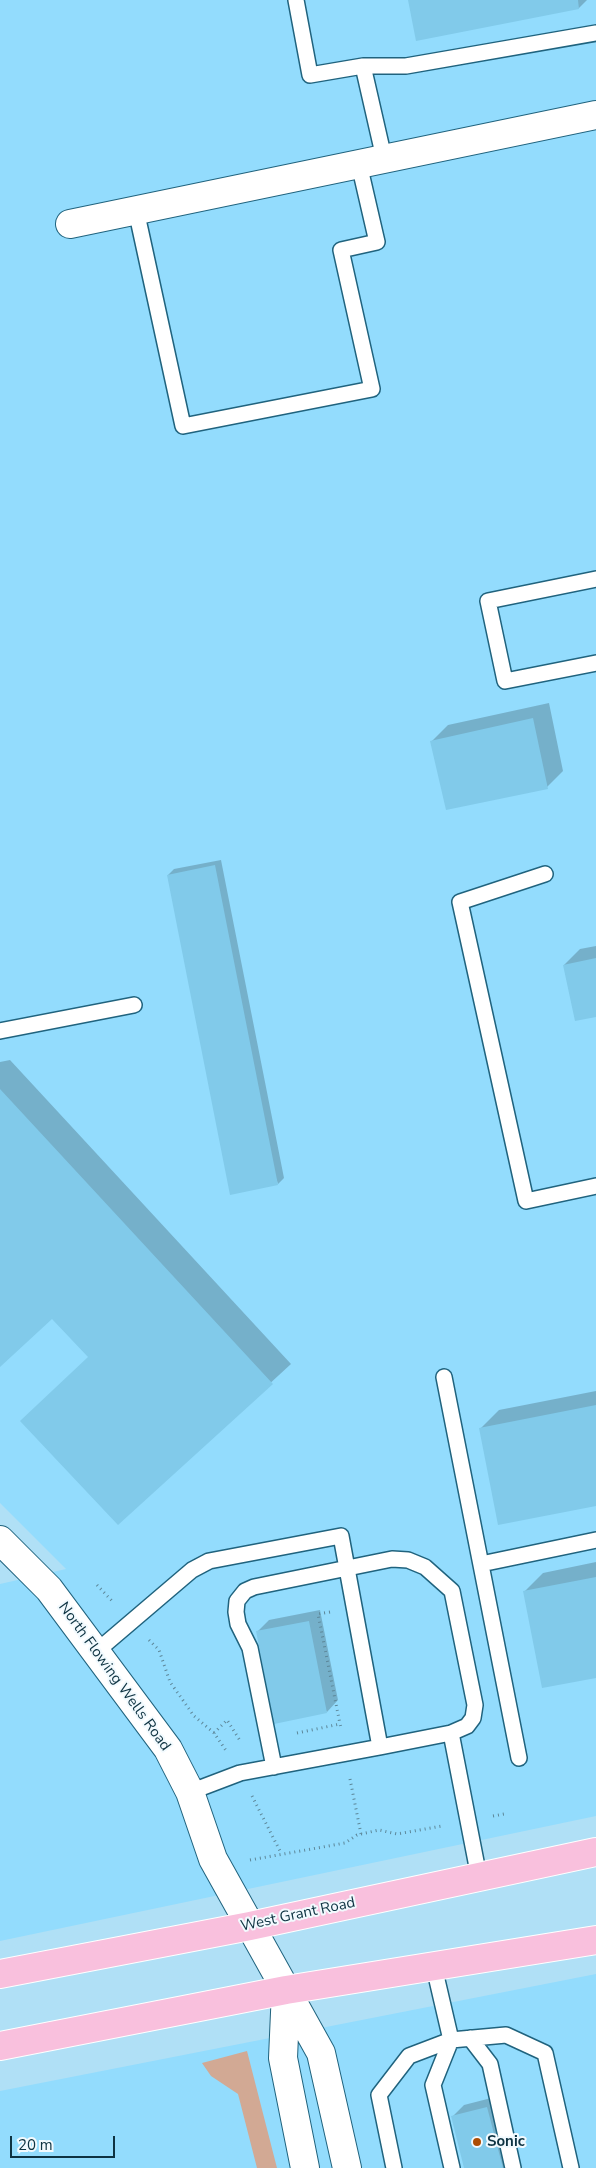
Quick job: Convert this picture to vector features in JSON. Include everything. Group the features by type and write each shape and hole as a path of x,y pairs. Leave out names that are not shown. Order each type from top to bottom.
{"main road":[{"name":"West Grant Road","path":"0,1974 250,1926 596,1852"},
{"path":"0,2046 286,1990 596,1940"}],"street":[{"path":"70,224 596,115"},
{"name":"North Flowing Wells Road","path":"0,1540 49,1589 97,1651 168,1749 190,1792 213,1859 321,2053 347,2168"},
{"path":"286,1990 283,2058 305,2168"}],"lane":[{"path":"296,0 310,75 362,66 406,66 596,33"},
{"path":"136,210 183,426 372,389 341,250 377,242 362,66"},
{"path":"596,579 488,601 505,681 596,663"},
{"path":"545,874 460,902 526,1201 596,1186"},
{"path":"0,1031 134,1005"},
{"path":"444,1377 519,1758"},
{"path":"97,1651 192,1570 216,1559 341,1536 380,1747"},
{"path":"481,1564 596,1540"},
{"path":"190,1792 240,1773 274,1767 380,1747 451,1733 467,1726 473,1718 475,1705 452,1591 425,1567 408,1560 392,1559 254,1587 245,1591 237,1601 238,1624 250,1648 274,1767"},
{"path":"451,1733 479,1877"},
{"path":"434,1967 451,2040 433,2085 452,2168"},
{"path":"394,2168 379,2095 409,2056 451,2040 506,2035 544,2053 572,2168"},
{"path":"470,2038 490,2064 513,2168"}],"path":[{"path":"97,1585 159,1650 170,1682 194,1716 214,1733 223,1744 281,1853"},
{"path":"340,1724 318,1614 354,1607"},
{"path":"218,1868 281,1853 345,1843 357,1835 380,1830 397,1834 504,1814"}],"shaded area":[{"path":"0,0 596,0 596,1816 0,1941 0,1584 66,1569 0,1503"},
{"path":"596,1974 596,2168 0,2168 0,2091"},
{"path":"247,2051 277,2168 257,2168 238,2094 211,2076 202,2063"}],"building":[{"path":"408,0 578,0 579,9 416,41"},
{"path":"533,718 548,789 446,810 430,741"},
{"path":"215,865 278,1185 230,1195 167,875"},
{"path":"596,958 596,1017 575,1021 563,965"},
{"path":"0,1089 273,1384 118,1525 20,1421 88,1357 52,1319 0,1367"},
{"path":"596,1405 596,1506 498,1525 479,1428"},
{"path":"596,1577 596,1678 542,1688 523,1591"},
{"path":"309,1621 327,1713 274,1724 256,1631"},
{"name":"Sonic","path":"487,2107 503,2168 464,2168 451,2116"}],"place":[{"name":"Sonic","path":"477,2142"}]}
